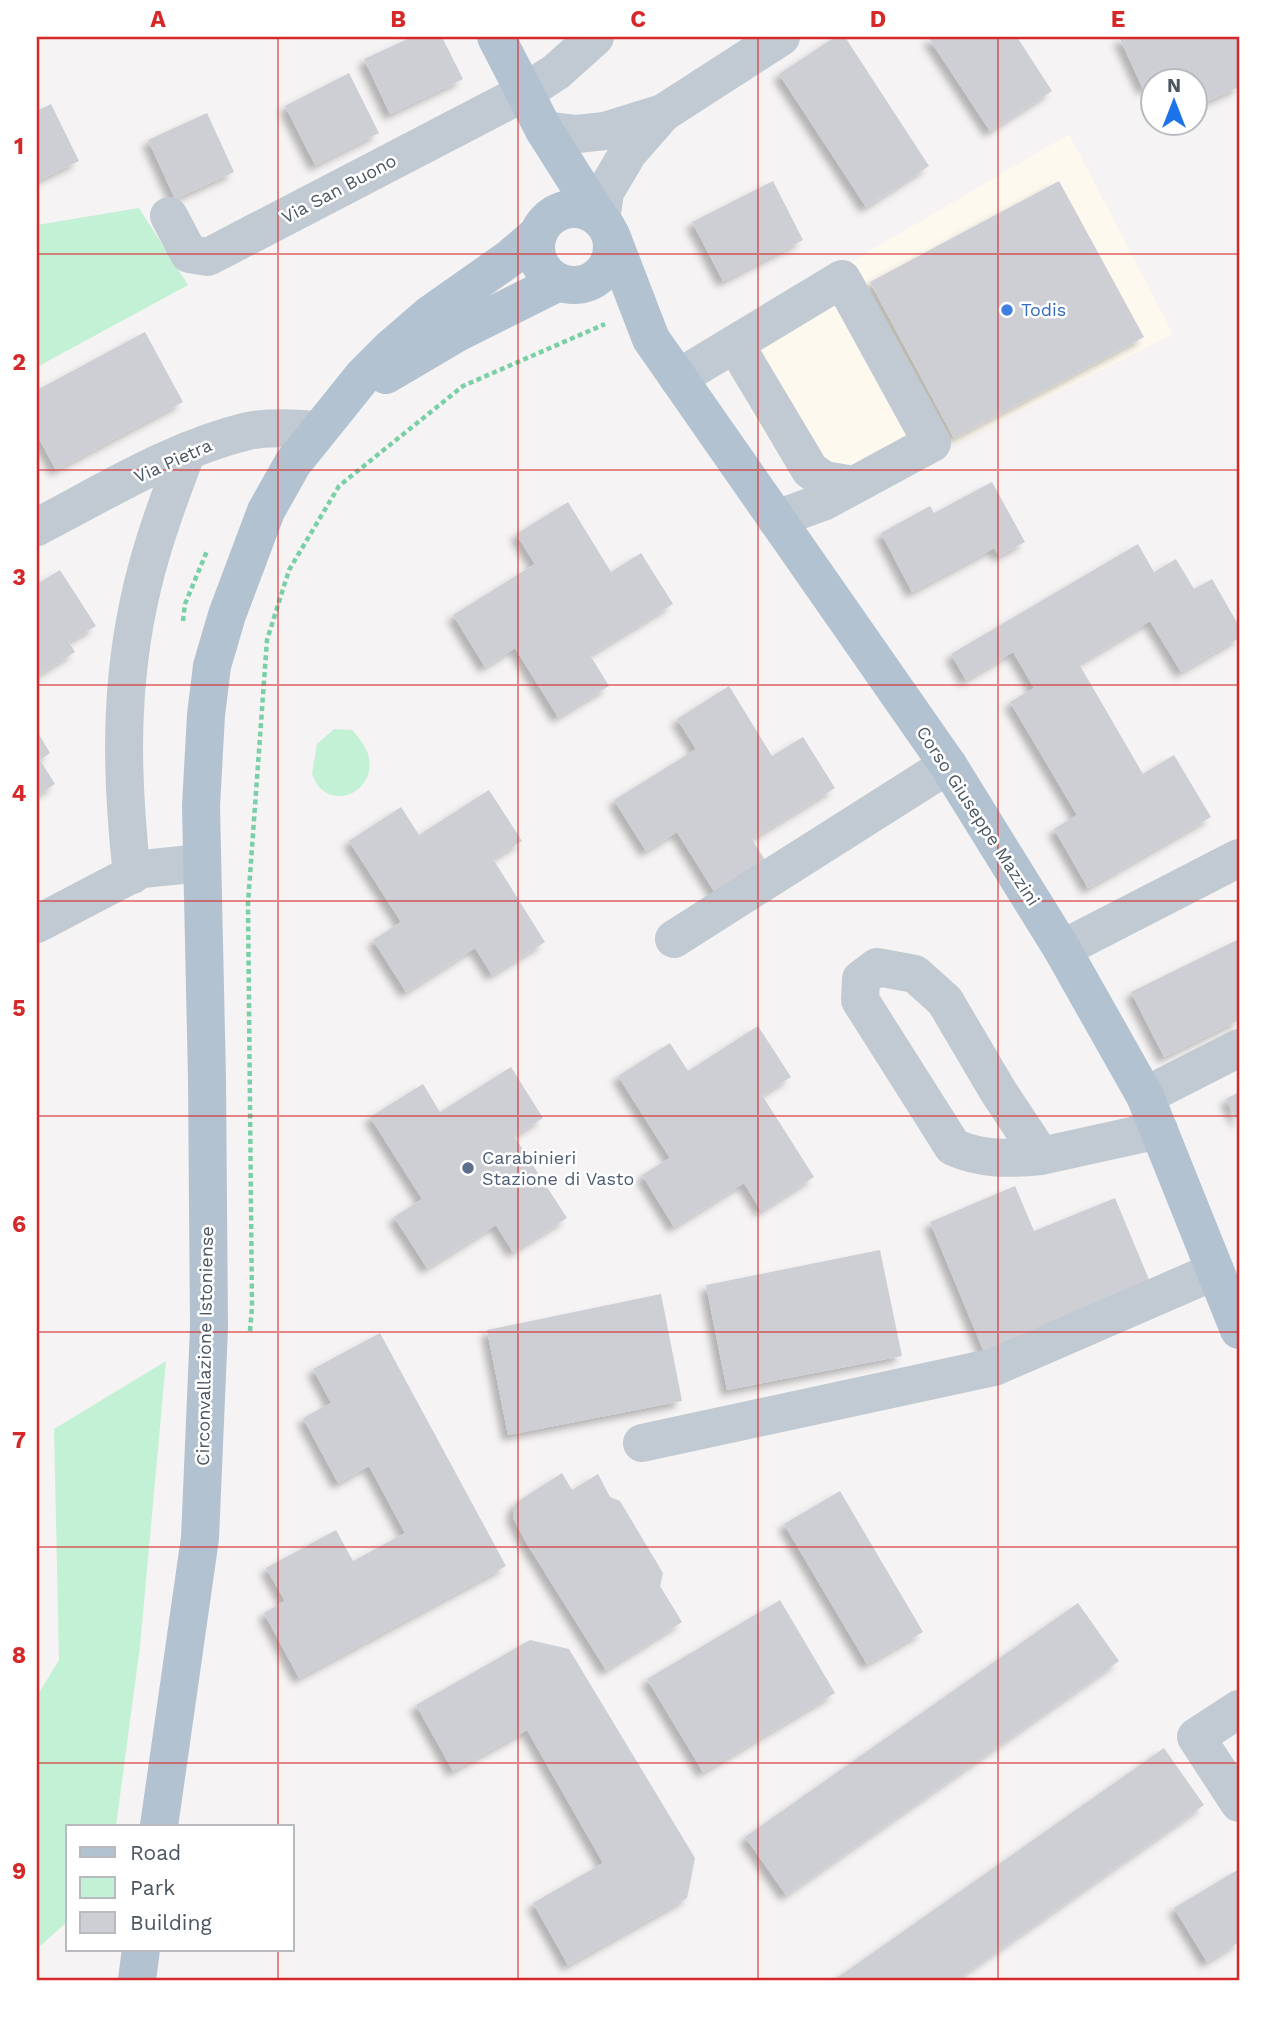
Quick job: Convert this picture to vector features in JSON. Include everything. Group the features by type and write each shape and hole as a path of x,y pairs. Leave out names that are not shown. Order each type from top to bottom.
{"main road":[{"path":"496,37 544,130 545,225 536,244 537,256 550,275 567,283 597,278 605,269 611,258 606,228 592,214 571,209 545,225"},
{"name":"Corso Giuseppe Mazzini","path":"544,130 606,228 637,327"},
{"name":"Circonvallazione Istoniense","path":"159,1825 200,1538 208,1356 207,1079 201,806 206,715 212,666 227,615 266,511 293,463 325,422 392,347 429,315 510,258 545,225"},
{"name":"Corso Giuseppe Mazzini","path":"567,283 604,302 637,327 678,378 948,765 1062,949 1152,1113 1238,1324"},
{"name":"Circonvallazione Istoniense","path":"325,422 384,376 459,332 567,283"},
{"path":"137,1980 141,1951"}],"street":[{"path":"526,92 556,72 595,37"},
{"path":"544,130 568,134 605,131 663,113 781,37"},
{"name":"Via San Buono","path":"169,216 189,254 208,257 526,92"},
{"path":"606,228 605,192 628,153 663,113"},
{"path":"678,378 842,279 932,443 823,502 776,519"},
{"path":"736,344 810,470 824,480 854,485"},
{"name":"Via Pietra","path":"37,527 187,451 250,430 325,422"},
{"path":"132,875 123,779 123,731 129,659 148,565 187,451"},
{"path":"674,939 948,765"},
{"path":"1062,949 1239,858"},
{"path":"37,924 142,869 202,863"},
{"path":"1041,1156 998,1091 946,1001 915,974 877,967 861,979 860,1000 953,1147 973,1156 1041,1156 1152,1113 1239,1048"},
{"path":"642,1443 994,1367 1215,1271"},
{"path":"1194,1712 1239,1681"},
{"path":"1239,1709 1196,1737 1239,1803"}],"path":[{"path":"249,1334 252,1307 248,904 267,640 289,570 339,486 463,386 637,327"}],"shaded area":[{"path":"1069,134 1173,334 818,515 756,421 715,342"}],"green space":[{"path":"139,208 188,285 37,367 37,225"},
{"path":"334,729 352,730 365,746 369,758 367,777 362,785 347,795 329,794 319,787 312,774 317,744"},
{"path":"166,1361 140,1646 116,1825 66,1825 66,1923 37,1949 37,1696 59,1660 54,1429"}],"building":[{"path":"412,37 442,37 463,79 390,114 364,59"},
{"path":"835,37 845,37 929,166 866,207 779,74"},
{"path":"928,37 1017,37 1052,91 990,131"},
{"path":"1119,37 1239,37 1239,87 1210,100 1210,66 1140,66 1140,82"},
{"path":"349,73 379,133 315,165 285,106"},
{"path":"51,104 79,161 37,181 37,111"},
{"path":"207,113 234,172 175,199 148,140"},
{"path":"773,181 803,240 723,281 692,222"},
{"name":"Todis","path":"1059,181 1144,337 954,438 870,282"},
{"path":"145,332 183,402 56,470 37,435 37,390"},
{"path":"992,482 1025,542 999,556 994,548 912,592 881,533 930,506 934,513"},
{"path":"568,502 611,572 641,553 673,604 590,655 609,686 558,717 515,648 485,667 453,615 535,564 516,534"},
{"path":"1138,544 1154,572 1176,559 1194,589 1212,579 1239,626 1239,638 1181,672 1150,621 1079,664 1143,774 1174,755 1211,817 1088,888 1054,829 1077,815 1010,702 1034,688 1013,652 966,680 951,654"},
{"path":"60,570 96,626 69,642 75,652 37,676 37,584"},
{"path":"729,686 772,756 803,737 835,788 752,839 771,870 720,901 677,832 646,851 614,800 696,749 677,719"},
{"path":"37,731 50,753 40,760 55,784 37,796"},
{"path":"489,790 522,841 493,859 545,942 492,975 475,948 406,992 373,940 401,922 349,841 401,807 419,835"},
{"path":"1239,939 1239,1020 1164,1057 1131,992"},
{"path":"758,1026 791,1077 762,1095 814,1177 761,1211 744,1183 674,1227 642,1175 670,1158 618,1076 670,1043 688,1071"},
{"name":"Carabinieri Stazione di Vasto","path":"511,1067 543,1118 514,1136 567,1218 513,1252 496,1225 427,1268 394,1217 422,1199 370,1117 423,1084 440,1112"},
{"path":"1239,1092 1239,1124 1226,1099"},
{"path":"1015,1186 1034,1231 1115,1198 1150,1282 984,1352 930,1222"},
{"path":"880,1250 902,1356 727,1390 706,1285"},
{"path":"661,1294 682,1401 508,1435 487,1330"},
{"path":"380,1333 506,1566 299,1678 264,1613 285,1601 266,1568 336,1530 353,1561 405,1533 369,1466 338,1483 303,1418 331,1403 313,1369"},
{"path":"562,1473 572,1490 598,1474 610,1497 620,1501 663,1573 660,1586 682,1622 606,1670 513,1518 513,1508 517,1502"},
{"path":"840,1491 923,1632 867,1664 784,1524"},
{"path":"780,1600 835,1693 703,1772 647,1679"},
{"path":"1078,1603 1119,1661 786,1895 745,1837"},
{"path":"530,1640 569,1649 695,1858 687,1898 568,1965 533,1903 603,1863 527,1730 453,1771 416,1705"},
{"path":"1164,1748 1204,1805 956,1980 834,1980"},
{"path":"1239,1869 1239,1942 1207,1962 1174,1908"}],"place":[{"name":"Todis","path":"1007,310"},
{"name":"Carabinieri Stazione di Vasto","path":"468,1168"}]}
